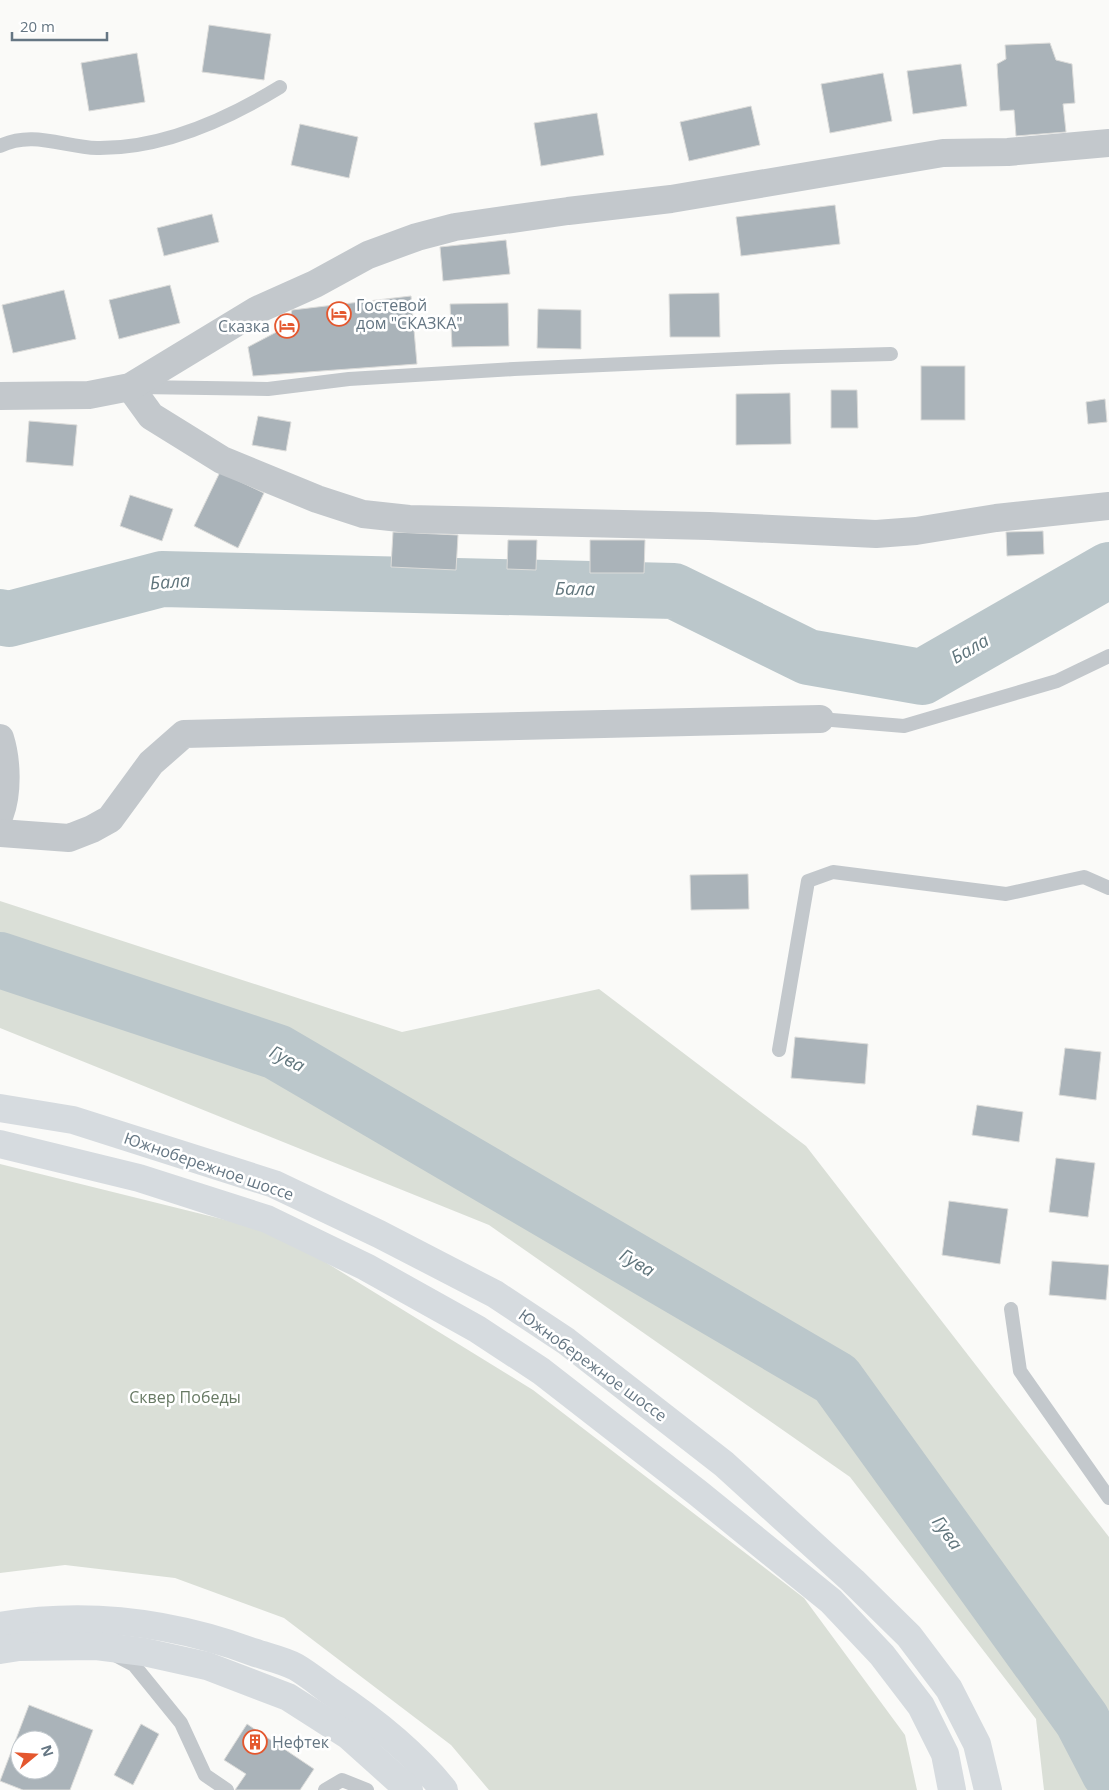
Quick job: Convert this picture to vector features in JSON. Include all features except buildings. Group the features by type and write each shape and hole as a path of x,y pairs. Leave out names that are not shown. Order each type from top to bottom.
{"highway":[{"name":"Южнобережное шоссе","path":"0,1108 73,1120 274,1184 379,1234 495,1294 566,1340 724,1464 854,1580 909,1636 953,1697 977,1744 988,1790"},
{"name":"Южнобережное шоссе","path":"0,1144 139,1178 267,1219 366,1267 477,1329 533,1366 691,1487 831,1601 882,1655 921,1706 945,1754 952,1790"},
{"path":"0,1626 30,1621 98,1619 144,1622 220,1640 295,1667 370,1718 427,1770 444,1790"},
{"path":"0,1650 19,1647 96,1646 144,1652 207,1666 288,1697 349,1736 409,1790"}],"street":[{"path":"0,396 89,395 130,387 257,310 315,284 368,255 417,236 511,218 671,199 943,153 1008,152 1109,143"},
{"path":"130,387 150,416 222,460 363,514 410,518 709,526 876,534 916,532 996,518 1109,506"},
{"path":"0,833 69,838 92,829 110,819 151,763 184,734 820,719"},
{"path":"0,738 5,771 0,814"}],"lane":[{"path":"0,146 31,139 97,148 146,144 183,134 259,100 280,86"},
{"path":"130,387 268,390 349,379 504,370 781,357 891,354"},
{"path":"820,719 904,726 1057,681 1109,656"},
{"path":"778,1050 808,881 833,872 1006,894 1084,877 1109,888"},
{"path":"1011,1309 1020,1371 1109,1498"},
{"path":"96,1646 134,1666 181,1723 205,1775 226,1790"},
{"path":"325,1790 342,1780 367,1790"}],"green space":[{"path":"0,901 402,1032 599,989 806,1146 1109,1537 1109,1790 1044,1790 1036,1719 850,1477 489,1225 0,1028"},
{"name":"Сквер Победы","path":"0,1164 278,1233 533,1390 804,1598 905,1735 917,1790 489,1790 451,1745 284,1618 175,1578 65,1565 0,1573"}],"waterway":[{"name":"Бала","path":"0,617 9,619 162,579 674,591 808,657 922,677 1109,570"},
{"name":"Гува","path":"0,960 277,1052 836,1379 1082,1720 1109,1772"}],"place":[{"name":"Гостевой дом \"СКАЗКА\"","path":"339,314"},
{"name":"Сказка","path":"287,326"},
{"name":"Нефтек","path":"255,1742"}]}
